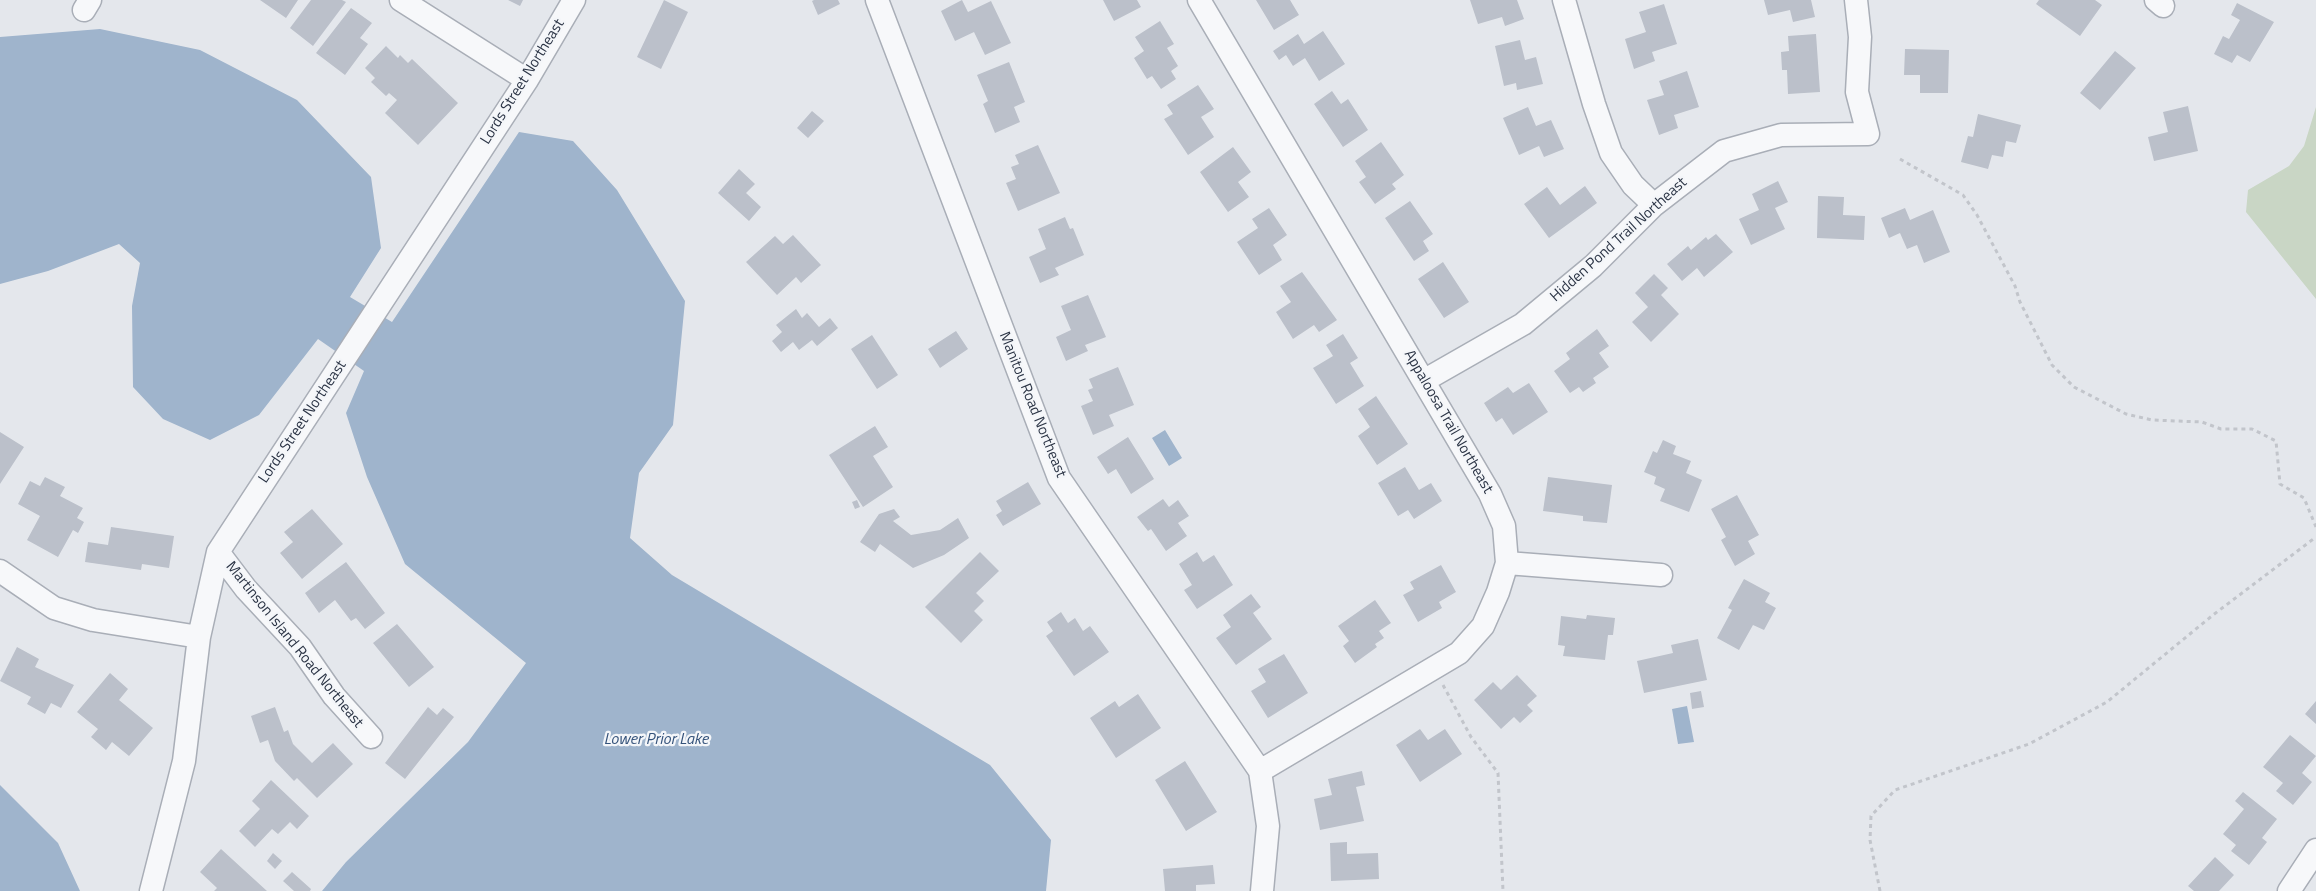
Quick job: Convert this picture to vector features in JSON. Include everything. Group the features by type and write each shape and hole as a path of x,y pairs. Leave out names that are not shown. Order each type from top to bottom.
{"street":[{"path":"401,0 527,80"},
{"name":"Lords Street Northeast","path":"151,891 184,762 199,637 218,552 527,80 574,0"},
{"name":"Manitou Road Northeast","path":"877,0 1059,478 1260,771 1268,826 1262,891"},
{"name":"Appaloosa Trail Northeast","path":"1199,0 1425,380 1490,494 1504,526 1507,563 1498,592 1483,626 1459,654 1260,771"},
{"path":"1564,0 1594,104 1612,153 1633,185 1654,205"},
{"name":"Hidden Pond Trail Northeast","path":"1425,380 1524,324 1592,266 1654,205 1724,151 1781,135 1868,134 1857,92 1860,37 1856,0"},
{"name":"Martinson Island Road Northeast","path":"218,552 246,589 300,647 334,696 370,737"},
{"path":"1507,563 1661,575"},
{"path":"0,571 54,608 93,620 199,637"},
{"path":"2289,891 2316,850"}],"path":[{"path":"1900,159 1963,195 1977,215 2011,278 2020,302 2052,365 2074,387 2126,414 2152,420 2202,422 2221,429 2252,429 2276,441 2280,484 2304,498 2316,527"},
{"path":"1880,891 1870,840 1871,816 1895,790 2029,744 2107,702 2213,615 2316,537"},
{"path":"1434,670 1460,714 1471,738 1498,773 1503,891"}],"green space":[{"path":"2316,107 2316,299 2246,212 2248,190 2289,166 2304,146"}],"water":[{"name":"Lower Prior Lake","path":"100,29 200,50 297,100 371,177 381,248 350,297 392,322 519,132 573,141 617,190 685,301 673,425 639,473 630,538 672,575 990,765 1051,840 1046,891 322,891 346,862 468,742 526,663 405,564 367,477 346,413 364,371 318,339 259,415 210,440 163,419 133,387 132,306 140,263 119,244 48,271 0,284 0,37"},
{"path":"1165,430 1182,458 1169,466 1152,438"},
{"path":"1687,706 1694,742 1678,744 1672,709"},
{"path":"0,785 58,843 80,891 0,891"}],"building":[{"path":"260,0 298,0 286,18"},
{"path":"311,0 342,0 346,2 313,46 290,28"},
{"path":"508,0 523,0 520,6"},
{"path":"664,0 688,12 661,69 637,57"},
{"path":"838,0 840,4 818,15 812,1"},
{"path":"962,0 968,12 991,1 1011,43 985,55 974,32 955,41 941,11"},
{"path":"1103,0 1137,0 1141,7 1114,21"},
{"path":"1256,0 1290,0 1299,15 1274,30"},
{"path":"1470,0 1517,0 1524,19 1505,26 1502,17 1478,24"},
{"path":"1764,0 1811,0 1815,17 1793,22 1790,10 1768,15"},
{"path":"2039,0 2095,0 2102,5 2080,36 2036,4"},
{"path":"2237,3 2274,22 2250,62 2237,55 2232,63 2214,54 2223,36 2229,39 2240,20 2231,15"},
{"path":"1664,4 1677,44 1652,52 1655,61 1634,69 1625,39 1646,32 1639,12"},
{"path":"351,8 372,23 360,38 368,44 345,75 316,53"},
{"path":"1160,21 1174,44 1167,48 1178,66 1171,71 1176,79 1161,89 1152,76 1147,79 1134,58 1144,51 1135,37"},
{"path":"1323,31 1345,64 1319,81 1305,58 1293,66 1286,55 1279,60 1273,51 1298,34 1304,44"},
{"path":"1816,34 1820,92 1788,94 1787,70 1782,70 1781,52 1789,51 1788,36"},
{"path":"1520,40 1525,60 1536,57 1543,84 1517,90 1516,83 1504,86 1495,46"},
{"path":"386,46 398,58 400,55 408,63 412,59 458,103 418,145 385,113 397,100 389,93 386,96 371,82 375,78 365,68"},
{"path":"1905,49 1949,50 1948,93 1920,93 1920,75 1904,75"},
{"path":"2115,51 2136,68 2100,110 2080,93"},
{"path":"1009,62 1025,102 1014,107 1020,122 995,133 983,104 988,101 977,75"},
{"path":"1687,71 1699,107 1674,115 1678,128 1659,135 1647,100 1664,95 1659,81"},
{"path":"1198,85 1214,109 1201,117 1214,137 1188,155 1164,119 1173,114 1167,105"},
{"path":"1332,91 1341,104 1348,99 1368,130 1343,147 1314,104"},
{"path":"2188,106 2198,151 2154,161 2148,137 2168,132 2163,112"},
{"path":"1528,107 1536,126 1551,120 1564,149 1544,157 1539,146 1519,155 1503,118"},
{"path":"812,111 824,121 808,138 797,128"},
{"path":"1978,114 2021,125 2016,143 2006,141 2003,157 1992,155 1988,169 1961,162 1968,136 1973,137"},
{"path":"1381,142 1404,175 1392,184 1396,189 1375,204 1359,182 1366,177 1355,161"},
{"path":"1038,145 1060,193 1018,211 1006,183 1016,179 1011,167 1019,164 1015,155"},
{"path":"1233,147 1251,172 1238,182 1249,197 1228,212 1200,172"},
{"path":"739,169 755,184 746,193 761,207 749,221 718,193"},
{"path":"1778,181 1788,202 1775,208 1785,229 1751,245 1739,219 1759,210 1752,194"},
{"path":"1585,186 1597,203 1549,238 1524,204 1547,187 1560,205"},
{"path":"1818,196 1844,197 1843,215 1865,216 1864,240 1817,238"},
{"path":"1410,201 1433,234 1423,241 1429,251 1414,261 1385,218"},
{"path":"1269,208 1287,235 1273,245 1282,260 1259,275 1237,242 1258,228 1252,219"},
{"path":"1905,208 1910,220 1933,210 1950,252 1924,263 1917,245 1907,249 1900,233 1889,238 1881,218"},
{"path":"1065,217 1070,229 1073,228 1084,255 1055,268 1059,275 1040,283 1029,257 1046,249 1038,229"},
{"path":"1716,234 1733,252 1704,277 1697,268 1682,281 1667,264 1688,246 1691,250 1706,237 1708,240"},
{"path":"793,235 821,265 801,283 796,277 777,295 746,262 775,236 783,244"},
{"path":"1443,262 1469,302 1444,318 1418,279"},
{"path":"1302,272 1337,320 1319,332 1314,325 1293,339 1276,312 1291,302 1280,286"},
{"path":"1654,274 1668,288 1661,295 1679,314 1651,342 1632,322 1648,307 1635,293"},
{"path":"1088,295 1106,337 1085,345 1088,351 1066,361 1056,337 1071,330 1061,306"},
{"path":"796,309 802,318 807,313 819,327 830,318 838,328 817,346 812,340 799,350 793,342 781,352 772,341 782,332 776,325"},
{"path":"1597,329 1609,346 1599,353 1609,367 1593,378 1596,383 1583,392 1579,387 1570,393 1554,371 1570,359 1566,353"},
{"path":"956,331 968,349 940,368 928,349"},
{"path":"1343,334 1358,358 1350,363 1364,386 1336,404 1313,368 1333,356 1326,345"},
{"path":"872,335 898,375 877,389 851,349"},
{"path":"1118,367 1134,405 1109,415 1114,426 1093,435 1081,406 1093,401 1088,390 1093,388 1089,379"},
{"path":"1529,383 1548,412 1513,435 1502,418 1496,422 1484,403 1508,387 1513,393"},
{"path":"1376,396 1408,444 1377,465 1358,436 1370,427 1358,409"},
{"path":"875,426 888,447 873,456 893,487 863,507 829,455"},
{"path":"0,432 24,447 0,484"},
{"path":"1128,437 1154,479 1131,494 1116,469 1108,474 1097,457"},
{"path":"1663,440 1676,446 1673,454 1691,461 1686,473 1702,480 1689,512 1660,501 1665,489 1654,484 1656,477 1644,472 1653,451 1657,453"},
{"path":"1405,467 1419,490 1431,483 1442,501 1414,519 1408,510 1398,516 1378,483"},
{"path":"45,477 65,487 60,496 83,508 77,518 84,522 78,533 73,530 58,557 27,540 40,516 18,504 30,481 40,486"},
{"path":"1548,477 1612,485 1607,523 1583,521 1583,516 1543,511"},
{"path":"1028,482 1041,504 1003,526 996,515 1002,511 996,501"},
{"path":"1737,495 1759,535 1748,541 1755,554 1735,566 1721,540 1726,537 1711,509"},
{"path":"1163,499 1169,507 1178,500 1189,516 1178,523 1187,536 1166,551 1151,529 1148,531 1137,517"},
{"path":"857,500 860,507 855,509 852,502"},
{"path":"312,509 343,544 302,579 280,553 293,542 284,532"},
{"path":"894,509 900,517 893,521 911,535 940,530 958,518 969,538 944,555 913,568 880,544 875,552 860,542 879,514"},
{"path":"111,527 174,536 169,568 142,564 141,570 85,562 88,542 108,545"},
{"path":"980,552 999,571 976,593 984,601 974,611 983,620 961,643 925,607"},
{"path":"1197,552 1203,562 1214,555 1233,585 1197,609 1184,590 1192,585 1179,564"},
{"path":"346,562 385,613 365,629 356,618 351,621 335,600 319,613 305,593"},
{"path":"1441,565 1456,592 1439,602 1442,608 1418,622 1403,595 1414,589 1410,582"},
{"path":"1744,579 1770,593 1765,602 1776,608 1764,630 1753,625 1739,650 1717,638 1732,610 1728,608"},
{"path":"1251,594 1261,607 1253,613 1272,639 1236,665 1216,638 1231,627 1223,615"},
{"path":"1375,600 1391,623 1379,631 1384,638 1375,644 1377,647 1355,663 1343,646 1349,641 1338,626"},
{"path":"1061,612 1068,623 1075,618 1083,631 1090,626 1109,652 1074,676 1046,636 1053,631 1047,622"},
{"path":"1587,615 1615,618 1613,635 1608,635 1605,660 1563,656 1565,646 1558,645 1561,616 1586,619"},
{"path":"397,624 434,667 409,687 373,643"},
{"path":"1698,639 1707,680 1644,693 1637,661 1673,653 1671,645"},
{"path":"17,647 39,659 35,667 74,685 61,708 51,703 45,714 27,704 31,697 0,681"},
{"path":"1284,654 1308,693 1268,718 1251,691 1266,682 1258,669"},
{"path":"110,673 128,689 119,700 153,728 129,756 112,742 106,750 91,737 98,729 77,712"},
{"path":"1517,675 1537,696 1527,705 1533,711 1520,723 1514,717 1501,729 1474,700 1493,682 1501,690"},
{"path":"1701,691 1704,707 1692,709 1690,693"},
{"path":"1138,694 1161,728 1116,758 1090,718 1115,701 1119,707"},
{"path":"2316,701 2316,724 2305,714"},
{"path":"275,707 284,732 288,730 293,744 312,763 333,743 353,764 317,798 297,778 294,781 275,761 268,740 260,743 251,716"},
{"path":"428,707 437,715 443,708 454,717 405,779 385,763"},
{"path":"1420,729 1428,740 1445,729 1462,754 1420,782 1396,745"},
{"path":"2290,735 2316,756 2302,773 2312,782 2293,805 2276,791 2283,783 2263,767"},
{"path":"1185,761 1217,812 1186,831 1155,780"},
{"path":"1362,771 1365,785 1356,787 1364,821 1320,830 1314,799 1332,795 1328,779"},
{"path":"271,780 309,816 297,829 290,822 278,834 272,829 255,847 239,831 260,809 252,801"},
{"path":"2243,792 2277,819 2262,838 2267,842 2249,865 2231,851 2236,845 2223,834 2244,809 2235,801"},
{"path":"1347,842 1347,854 1378,853 1379,879 1331,881 1330,843"},
{"path":"221,849 267,891 214,891 217,888 200,872"},
{"path":"273,853 282,861 275,869 267,861"},
{"path":"2215,857 2234,875 2219,891 2194,891 2188,886"},
{"path":"1213,865 1215,884 1196,885 1196,891 1165,891 1163,869"},
{"path":"292,872 311,889 310,891 294,891 283,881"}]}
